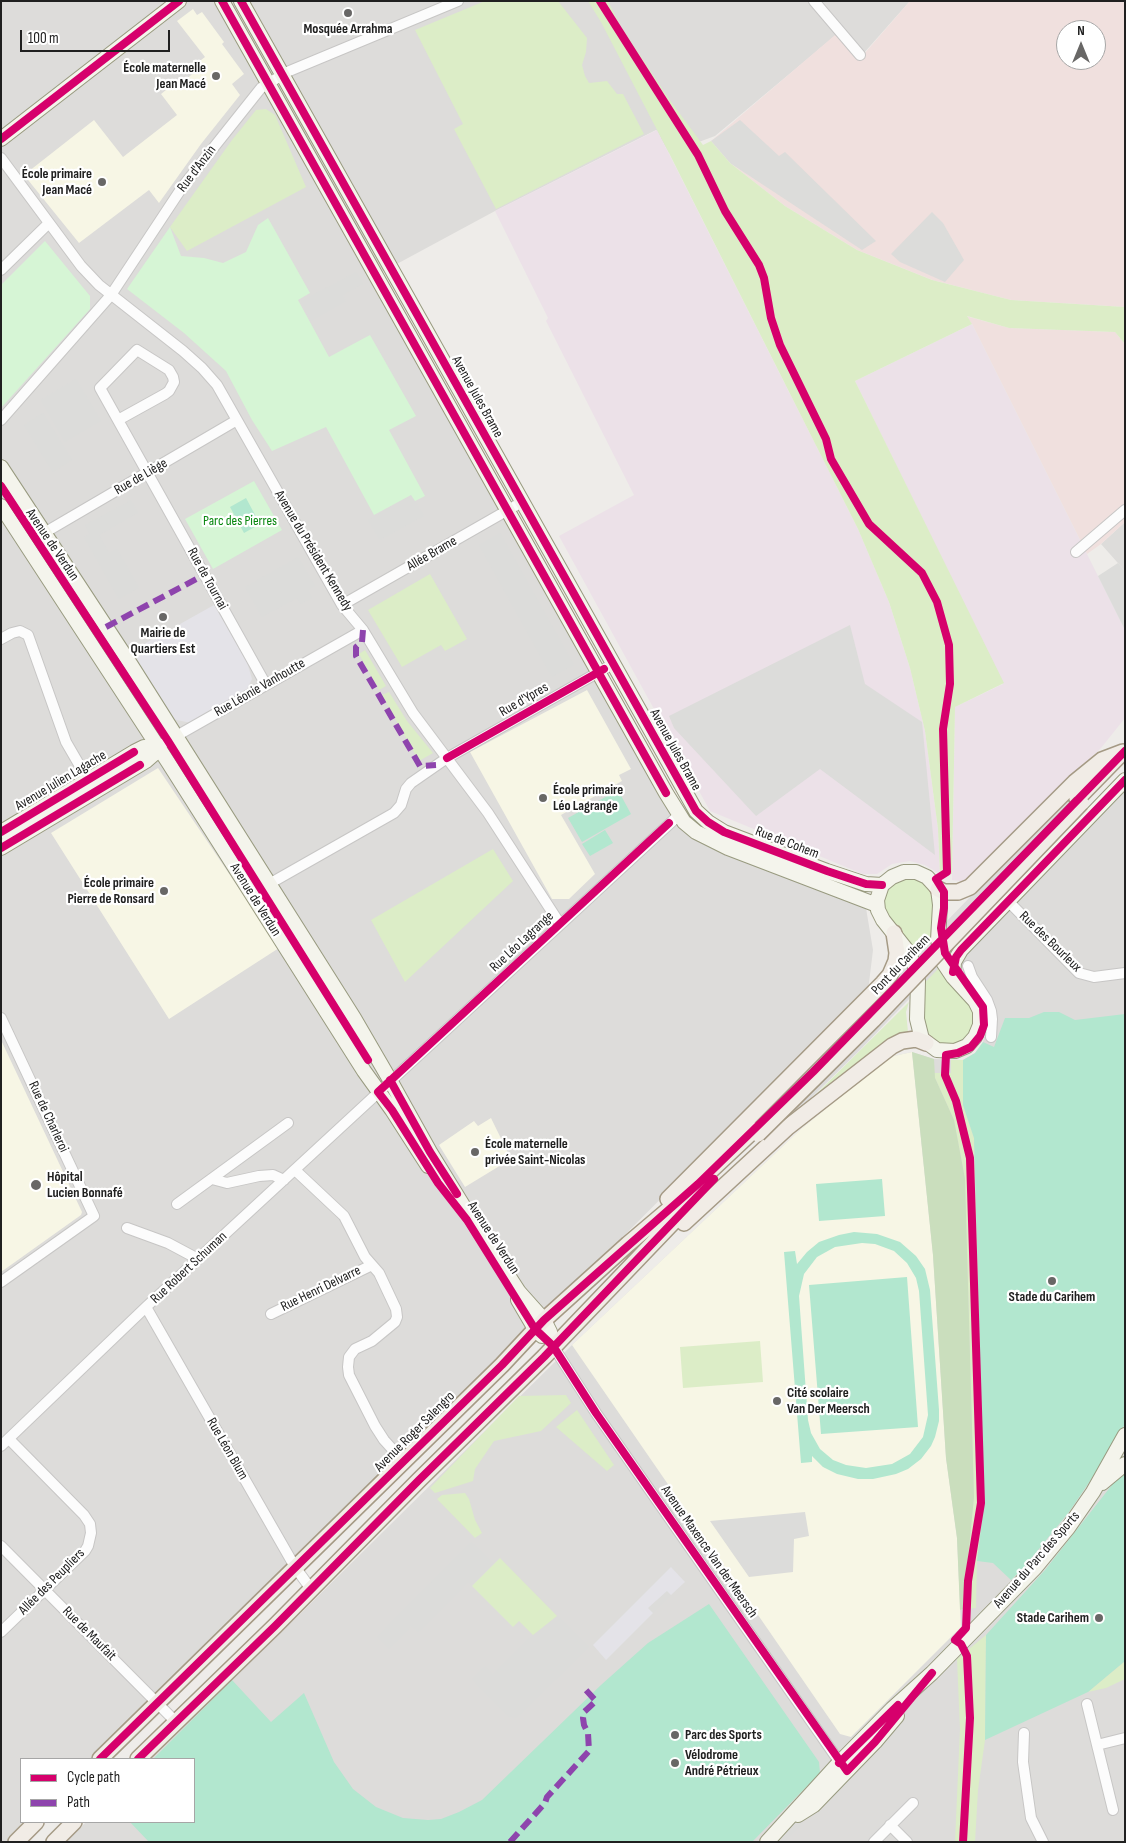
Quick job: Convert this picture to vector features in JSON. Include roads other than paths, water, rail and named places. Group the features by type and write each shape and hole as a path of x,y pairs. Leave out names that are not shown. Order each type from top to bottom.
{"main road":[{"name":"Pont du Carihem","path":"756,1132 894,1000 1124,754"},
{"path":"938,889 952,892 970,887 1075,782 1102,760 1124,754"},
{"path":"628,1244 666,1200 890,975 897,953 894,933"},
{"path":"641,1256 701,1209 788,1127 892,1046 902,1041 916,1038 926,1043"},
{"path":"139,1758 311,1589 553,1346 641,1256 756,1132"},
{"name":"Avenue Roger Salengro","path":"101,1758 540,1325 628,1244 756,1132"},
{"path":"16,1842 35,1823"},
{"path":"54,1842 73,1823"}],"street":[{"path":"1,139 179,1"},
{"name":"Avenue Jules Brame","path":"222,1 679,815"},
{"name":"Avenue Jules Brame","path":"240,1 692,805"},
{"name":"Rue d'Anzin","path":"1,420 110,295 183,186 256,92 282,74 458,1"},
{"path":"814,1 860,55"},
{"name":"Avenue du Président Kennedy","path":"1,158 81,266 110,295 183,351 217,385 342,605 363,630 413,713 488,813 560,924"},
{"path":"1,270 49,223"},
{"path":"416,349 431,341"},
{"name":"Rue de Tournai","path":"118,420 165,394 174,382 169,370 137,350 100,388 266,685"},
{"name":"Rue de Liège","path":"44,533 237,420"},
{"name":"Avenue de Verdun","path":"1,467 176,736 354,1018 430,1152 540,1325"},
{"name":"Allée Brame","path":"342,605 522,502"},
{"name":"Avenue de Verdun","path":"1,506 364,1072 392,1110 438,1182 468,1220 540,1325 550,1332 553,1346"},
{"path":"1076,552 1125,510"},
{"name":"Rue Léonie Vanhoutte","path":"157,747 363,630"},
{"path":"1,639 12,633 24,631 31,640 66,742 88,780"},
{"name":"Rue d'Ypres","path":"269,884 394,813 399,809 406,789 411,783 447,758 613,664"},
{"name":"Avenue Julien Lagache","path":"1,832 140,749 157,747 154,754 146,761 1,848"},
{"path":"952,977 954,962 958,954 1125,780"},
{"name":"Rue Léo Lagrange","path":"378,1092 692,805"},
{"name":"Rue de Cohem","path":"692,805 721,838"},
{"name":"Rue de Cohem","path":"679,815 696,832 721,838 753,850 877,905"},
{"name":"Rue de Cohem","path":"753,850 866,884 882,885"},
{"path":"968,966 972,977 989,1004 986,1018 971,1042 961,1049 942,1051 922,1039 918,1027 918,981 914,964 906,949 883,920 877,905 882,885 896,874 912,872 927,877 938,889 940,905 938,932 943,962 952,977 975,1001 986,1018 991,1037"},
{"name":"Rue des Bourleux","path":"1008,901 1079,973 1094,977 1125,973"},
{"name":"Rue de Charleroi","path":"1,1018 94,1216 1,1282"},
{"name":"Rue Robert Schuman","path":"5,1442 146,1307 378,1092"},
{"path":"177,1204 288,1123"},
{"name":"Rue Henri Delvarre","path":"296,1170 344,1216 365,1257 380,1275 396,1309 397,1317 395,1322 372,1341 353,1351 348,1360 348,1370 377,1430 403,1461"},
{"path":"212,1180 227,1183 273,1175 284,1180"},
{"path":"127,1228 168,1243 198,1259"},
{"name":"Rue Henri Delvarre","path":"271,1314 372,1265"},
{"name":"Rue Léon Blum","path":"146,1307 295,1567 311,1589"},
{"name":"Avenue Maxence Van der Meersch","path":"553,1346 596,1413 843,1767"},
{"name":"Avenue du Parc des Sports","path":"767,1842 843,1767 883,1718 932,1673 1035,1568 1068,1528 1093,1492 1125,1435"},
{"name":"Allée des Peupliers","path":"1,1632 85,1551 91,1538 91,1528 84,1515 5,1442"},
{"path":"1093,1492 1107,1477 1125,1464"},
{"name":"Rue de Maufait","path":"1,1546 176,1722"},
{"path":"1087,1704 1113,1810"},
{"path":"1024,1733 1023,1762 1032,1818 1043,1842"},
{"path":"1097,1745 1125,1738"},
{"path":"874,1842 914,1803"},
{"path":"890,1825 907,1842"}],"place":[{"name":"Mosquée Arrahma","path":"348,13"},
{"name":"École maternelle Jean Macé","path":"216,76"},
{"name":"École primaire Jean Macé","path":"102,182"},
{"name":"Mairie de Quartiers Est","path":"163,617"},
{"name":"École primaire Léo Lagrange","path":"543,798"},
{"name":"École primaire Pierre de Ronsard","path":"164,891"},
{"name":"École maternelle privée Saint-Nicolas","path":"475,1152"},
{"name":"Hôpital Lucien Bonnafé","path":"36,1185"},
{"name":"Stade du Carihem","path":"1052,1281"},
{"name":"Cité scolaire Van Der Meersch","path":"777,1401"},
{"name":"Stade Carihem","path":"1099,1618"},
{"name":"Parc des Sports","path":"675,1735"},
{"name":"Vélodrome André Pétrieux","path":"675,1763"}],"park label":[{"name":"Parc des Pierres","path":"240,521"}]}
